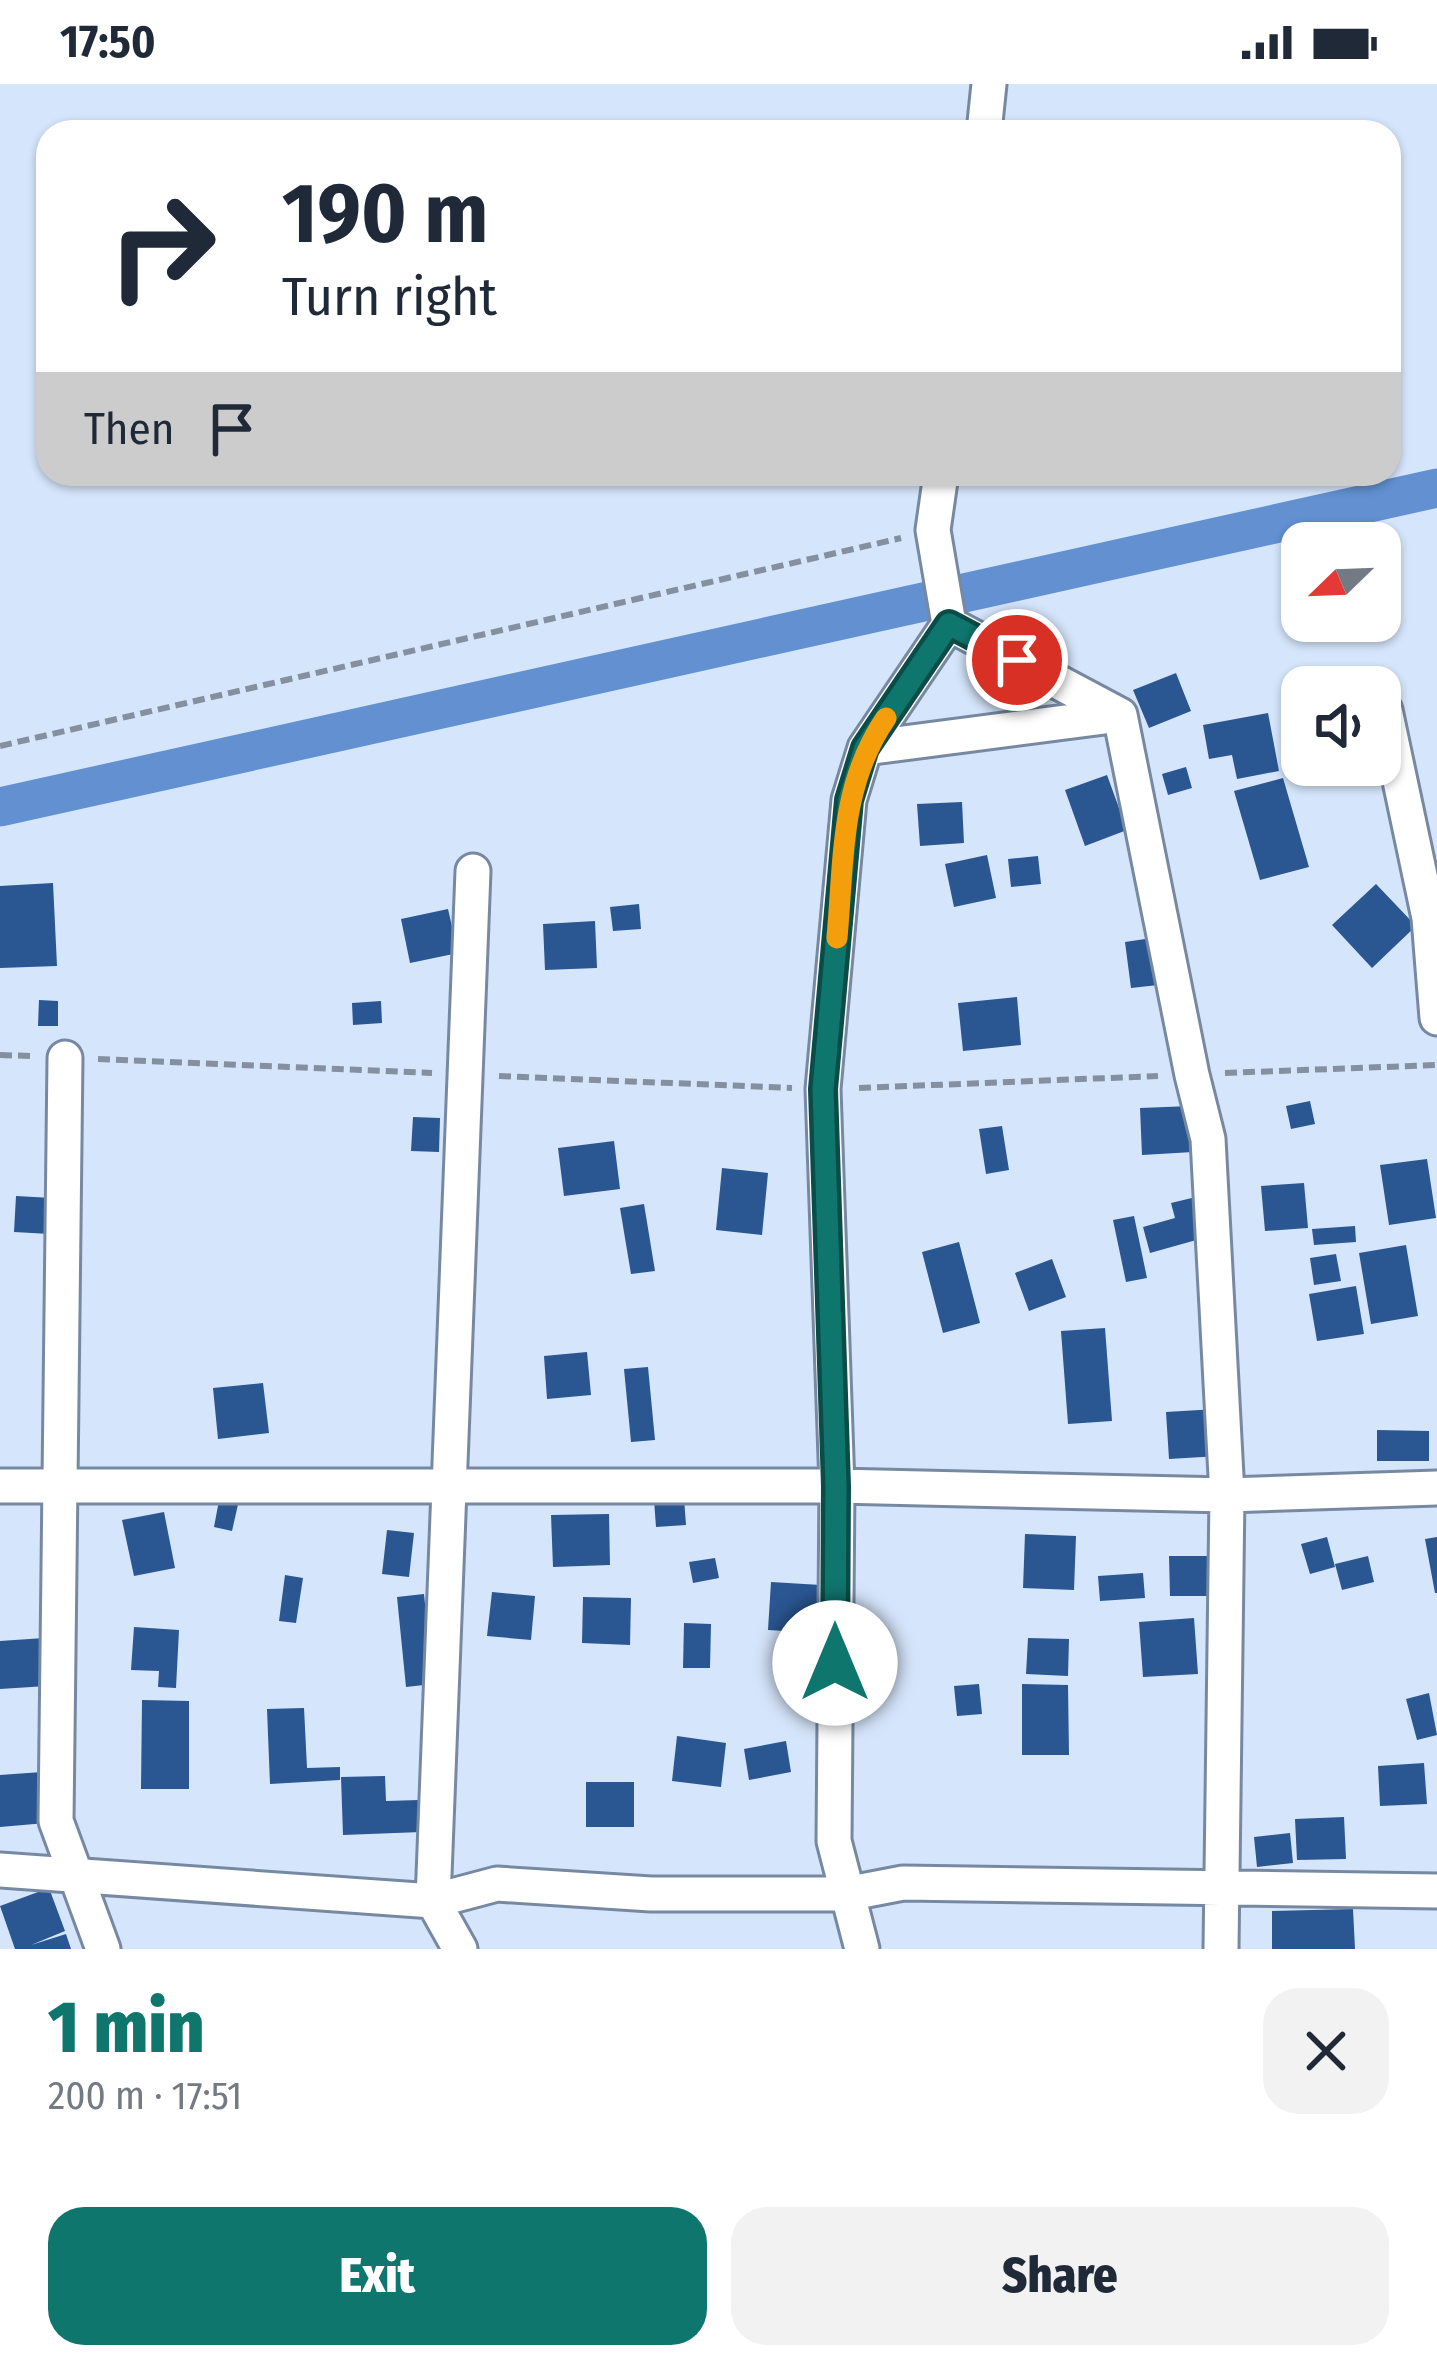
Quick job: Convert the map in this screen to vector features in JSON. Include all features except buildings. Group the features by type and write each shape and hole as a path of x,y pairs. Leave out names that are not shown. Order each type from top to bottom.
{"street":[{"path":"985,120 989,84"},
{"path":"862,1949 834,1841 836,1486 823,1089 849,800 865,748 949,624 936,544 940,486"},
{"path":"949,624 1120,715"},
{"path":"865,748 1120,715"},
{"path":"1120,715 1208,1139 1227,1496 1221,1949"},
{"path":"1401,786 1429,918 1437,1018"},
{"path":"460,1949 433,1901 473,871"},
{"path":"65,1058 56,1821 104,1949"},
{"path":"0,1486 836,1486 1227,1496 1437,1488"},
{"path":"0,1870 433,1901 497,1884 651,1894 846,1894 903,1883 1437,1891"}],"path":[{"path":"0,746 936,544"},
{"path":"0,1055 823,1089 1437,1065"}],"waterway":[{"path":"0,807 1437,488"}],"slow traffic":[{"path":"837,938 849,800 865,748 886,718"}],"route":[{"path":"835,1663 836,1486 823,1089 849,800 865,748 949,624 1017,660"}]}
